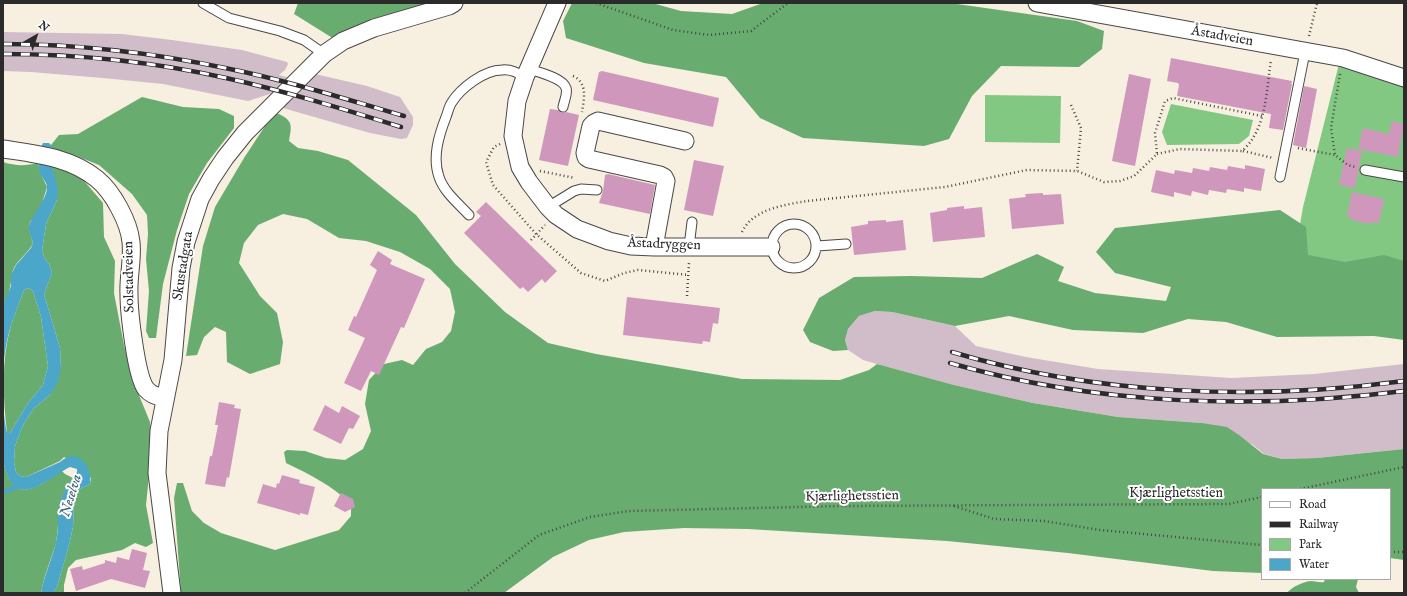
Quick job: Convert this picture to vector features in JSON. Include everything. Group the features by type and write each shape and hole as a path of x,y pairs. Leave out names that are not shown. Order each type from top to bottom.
{"street":[{"name":"Skustadgata","path":"172,593 157,473 158,431 173,360 181,268 186,242 200,199 225,158 245,133 324,54 343,42 374,28 449,6 454,3"},
{"name":"Åstadryggen","path":"557,3 527,73 517,101 513,136 520,167 529,182 548,207 556,215 577,229 609,241 631,246 654,248 771,247"},
{"name":"Åstadveien","path":"1038,3 1342,58 1404,78"},
{"path":"654,248 666,185 664,177 586,157 585,153 591,126 598,122 685,141"},
{"name":"Solstadveien","path":"3,149 35,153 58,158 98,179 110,193 121,211 131,241 128,293 136,359 146,389 157,396 165,398"}],"lane":[{"path":"203,3 229,18 280,31 304,40 324,54"},
{"path":"1280,177 1305,52"},
{"path":"469,215 445,189 438,176 438,140 452,103 469,84 485,74 502,70 527,73 562,81 566,87 563,107"},
{"path":"1365,170 1404,177"},
{"path":"548,207 574,191 581,189 597,190"},
{"path":"689,247 692,222"},
{"path":"789,224 802,224 809,229 815,236 817,246 815,254 809,263 796,268 786,267 775,257 771,247 773,239 780,228 789,224"},
{"path":"817,246 846,244"}],"path":[{"path":"596,3 672,30 709,35 751,31 788,3"},
{"path":"1305,52 1317,3"},
{"path":"1242,151 1250,144 1257,133 1262,116 1273,46"},
{"path":"1335,155 1331,128 1342,58"},
{"path":"1157,154 1155,133 1164,101 1173,98 1262,116"},
{"path":"1071,105 1081,128 1077,171"},
{"path":"1286,146 1335,155 1348,165 1365,170"},
{"path":"734,247 745,225 762,212 807,201 945,187 1027,170 1077,171 1104,182 1120,181 1134,176 1157,154 1180,149 1242,151 1260,155"},
{"path":"520,167 578,179 582,161 586,157"},
{"path":"687,296 689,247"},
{"path":"1305,488 1404,467"},
{"name":"Kjærlighetsstien","path":"465,593 539,535 590,517 628,512 840,506 1229,504 1261,497"},
{"path":"951,506 994,519 1044,521 1100,530 1261,545"},
{"path":"1391,552 1404,552"}],"shaded area":[{"path":"3,32 122,34 242,50 287,62 288,64 285,70 279,75 304,82 315,74 367,86 400,97 413,117 413,125 407,138 401,139 370,133 283,108 289,99 273,93 248,101 163,84 31,72 3,71"},
{"path":"875,311 892,312 955,326 976,346 1026,357 1098,369 1231,378 1314,374 1404,364 1404,449 1317,458 1282,459 1264,454 1253,445 1202,423 1118,417 1033,403 954,385 863,360 848,350 845,340 848,329 859,316"}],"green space":[{"path":"298,3 428,3 339,42 294,14"},
{"path":"572,3 652,3 681,11 732,14 763,3 950,3 1077,21 1104,31 1102,49 1079,67 1001,66 972,96 949,139 924,146 803,138 760,118 726,77 644,63 566,38 563,21"},
{"path":"1341,56 1404,79 1404,326 1295,254 1303,207"},
{"path":"985,95 1061,96 1060,143 985,142"},
{"path":"142,97 183,107 219,109 234,116 234,128 207,163 189,194 177,230 163,284 156,338 149,338 146,331 149,291 146,259 148,234 147,215 132,194 99,165 74,155 51,151 51,145 59,135 78,134"},
{"path":"1171,104 1253,120 1249,136 1239,144 1167,145 1162,132"},
{"path":"277,113 289,121 291,131 289,141 298,148 318,151 348,160 416,215 455,264 505,312 548,343 596,354 742,379 840,380 869,370 877,364 954,385 1033,403 1118,417 1202,423 1227,427 1263,454 1282,459 1317,458 1404,449 1404,560 1391,558 1391,488 1261,488 1261,573 1213,571 1068,553 947,541 748,529 684,528 624,532 589,540 553,557 504,593 181,593 174,498 177,483 183,483 192,511 204,523 221,533 275,550 339,530 351,516 351,504 336,491 286,463 284,452 287,450 305,451 326,458 345,460 363,449 371,431 365,404 369,380 384,364 402,360 413,365 426,349 442,342 451,331 455,312 450,289 430,269 400,252 366,241 339,238 307,219 283,214 258,225 244,243 239,263 260,296 277,313 283,342 280,364 250,374 227,362 226,332 215,327 204,337 197,355 186,356 203,246 215,207 244,158 271,117"},
{"path":"3,162 20,165 38,163 40,172 47,187 41,207 30,222 29,230 33,243 14,269 9,292 3,305"},
{"path":"50,164 80,176 103,203 104,237 115,261 114,293 124,345 136,388 150,422 152,446 146,505 153,543 146,547 135,543 122,550 76,560 68,568 64,585 64,593 53,593 57,587 73,527 74,496 78,490 90,484 91,478 64,457 60,461 26,477 20,476 16,472 14,462 15,446 23,425 34,408 50,395 61,367 60,348 44,294 52,273 42,251 46,224 57,200"},
{"path":"1280,210 1306,227 1308,255 1345,262 1384,255 1404,261 1404,340 1374,336 1277,337 1226,322 1188,319 1143,333 1073,330 1009,316 955,326 892,312 875,311 859,316 848,329 845,340 848,350 833,351 810,342 803,330 819,298 854,277 911,276 982,278 1037,254 1064,267 1058,281 1095,293 1166,301 1171,287 1115,273 1096,252 1115,228"},
{"path":"29,288 33,291 41,317 48,366 43,385 28,403 10,433 7,433 4,366 8,338 14,316 24,290"},
{"path":"3,460 7,474 12,483 18,488 25,490 42,484 62,471 73,478 61,501 56,543 41,593 3,593"},
{"path":"1325,580 1358,580 1356,587 1359,593 1287,593 1301,584 1311,581 1324,582"}],"water":[{"name":"Neselva","path":"43,143 49,143 51,145 50,164 58,188 57,200 46,224 42,251 52,273 44,294 60,348 61,367 58,382 50,395 34,408 23,425 15,446 14,462 16,472 20,476 26,477 66,458 72,456 78,457 86,465 90,477 90,484 78,490 74,496 73,527 57,587 53,593 41,593 56,542 58,512 61,498 77,472 77,469 70,467 46,482 27,490 20,489 13,485 7,475 3,460 3,400 7,433 10,433 28,403 43,385 48,366 41,317 33,291 29,288 24,290 8,335 3,374 3,305 11,286 11,275 16,265 31,248 33,243 29,226 33,216 46,195 47,185 39,169 39,157"}],"building":[{"path":"1171,58 1292,81 1283,130 1269,128 1271,114 1177,96 1178,83 1167,81"},
{"path":"602,71 719,98 713,127 593,100 599,72"},
{"path":"1129,74 1151,79 1135,166 1112,161"},
{"path":"1304,86 1317,89 1306,148 1293,145"},
{"path":"550,109 558,110 562,113 566,112 579,115 568,166 539,160"},
{"path":"1392,121 1404,124 1398,157 1358,149 1363,128 1389,134"},
{"path":"1347,148 1362,151 1355,188 1339,185"},
{"path":"694,160 724,166 713,216 684,210"},
{"path":"1245,165 1265,169 1261,191 1244,188 1244,192 1227,189 1226,193 1209,190 1208,195 1192,191 1191,196 1174,192 1174,197 1151,192 1156,170 1174,174 1175,170 1192,173 1193,168 1209,171 1210,167 1227,170 1228,166 1245,169"},
{"path":"608,174 655,185 650,214 599,203 603,191 605,175"},
{"path":"1352,192 1384,199 1379,223 1371,222 1370,224 1352,220 1353,218 1347,217"},
{"path":"1043,193 1043,195 1061,194 1064,224 1012,229 1009,199 1026,197 1025,194"},
{"path":"486,202 557,271 545,283 542,279 528,292 523,287 520,289 464,233 481,216 476,212"},
{"path":"964,206 964,209 982,207 985,237 933,242 930,213 947,210 947,208"},
{"path":"886,220 886,222 903,220 906,250 854,255 851,227 868,224 868,221"},
{"path":"378,251 392,260 390,264 425,279 404,328 401,327 379,375 371,371 361,391 344,383 365,338 348,330 354,316 356,317 377,270 370,265"},
{"path":"627,297 720,308 718,324 713,323 710,342 703,341 702,344 623,335"},
{"path":"219,402 235,405 234,408 241,409 229,478 227,477 225,487 205,484 218,425 215,425"},
{"path":"325,405 339,413 342,406 360,416 353,429 349,428 341,444 313,430"},
{"path":"282,475 300,480 299,483 315,487 308,515 300,513 300,515 257,503 263,484 276,488"},
{"path":"341,493 353,499 355,507 345,512 334,506"},
{"path":"132,549 147,553 143,570 150,571 145,588 111,579 76,591 70,569 82,566 83,570 105,563 105,560 116,563 117,557 129,560"}],"waterway":[{"path":"3,490 8,491 20,485"}],"railway":[{"path":"3,44 31,44 115,50 198,63 293,84 404,116"},
{"path":"3,54 87,57 143,63 199,72 292,94 401,127"},
{"path":"952,352 1006,366 1062,377 1119,385 1176,390 1234,392 1291,391 1404,381"},
{"path":"950,363 1005,377 1061,388 1176,400 1233,402 1290,401 1404,391"}]}
